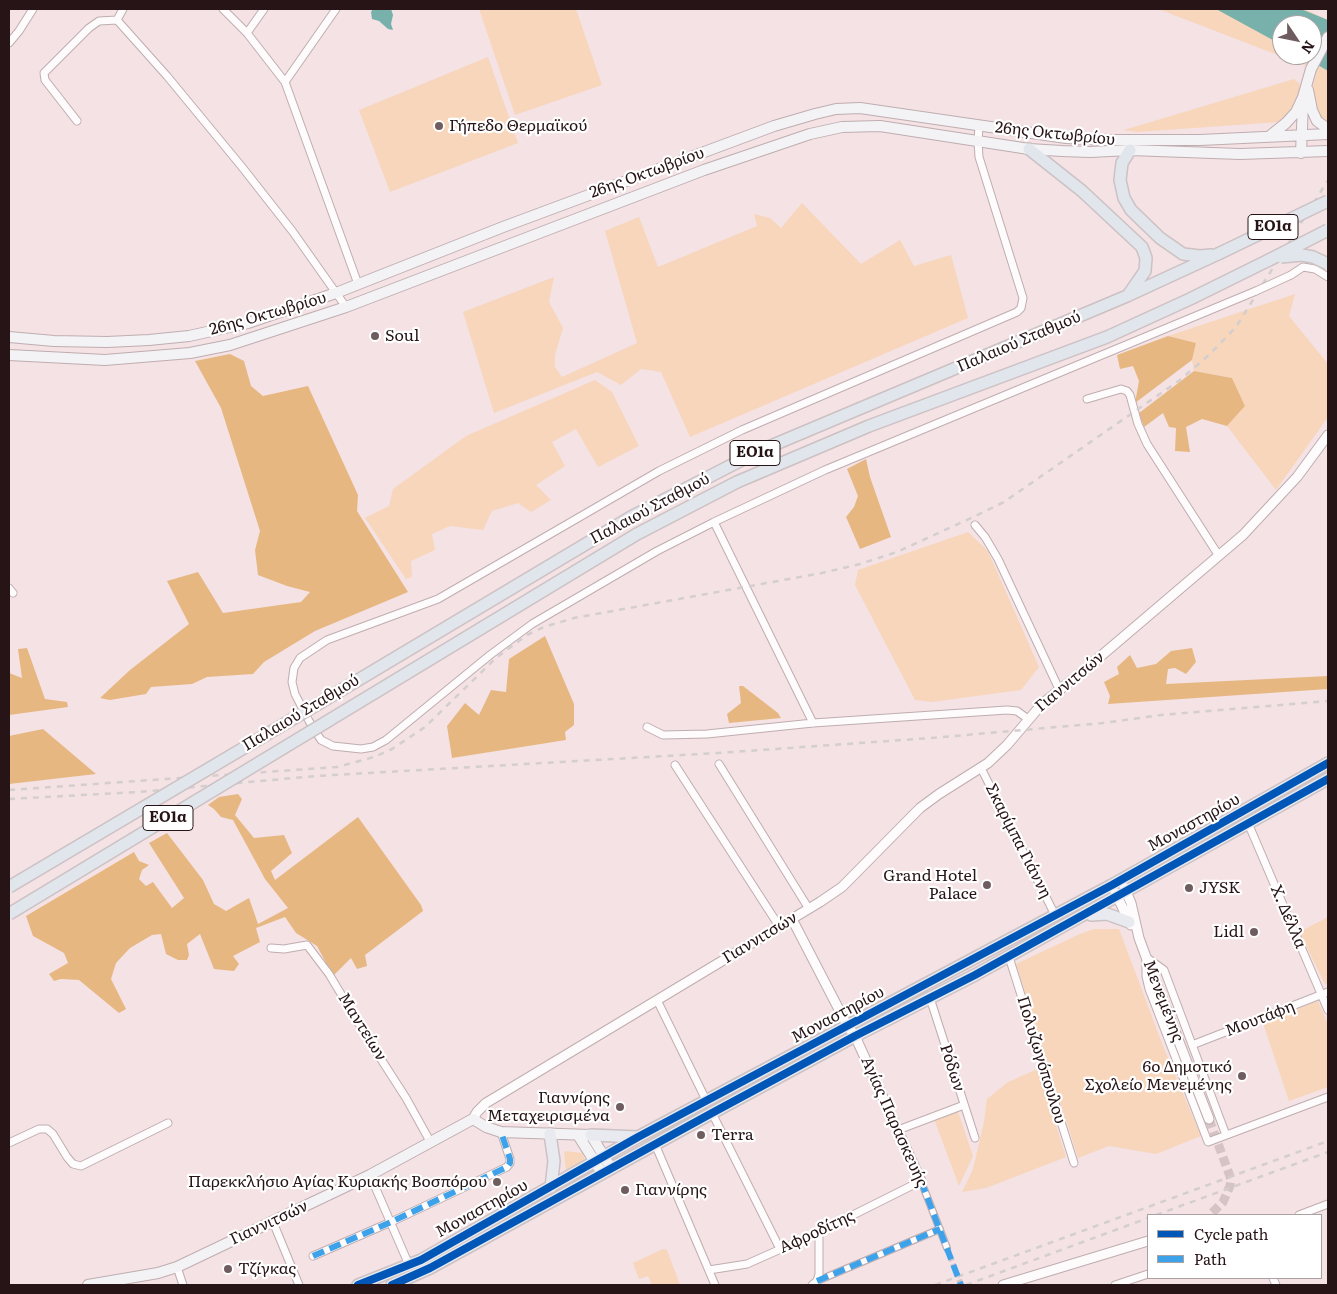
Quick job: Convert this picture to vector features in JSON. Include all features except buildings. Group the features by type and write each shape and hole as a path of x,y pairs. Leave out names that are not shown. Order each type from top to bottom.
{"highway":[{"path":"1029,148 1082,191 1142,247 1146,258 1145,271 1128,296"},
{"path":"1130,150 1122,163 1120,180 1124,198 1131,210 1160,238 1184,254 1200,256 1218,254"},
{"name":"Παλαιού Σταθμού","path":"9,887 631,517 750,456 859,408 1128,296 1328,201"},
{"name":"ΕΟ1α","path":"1269,260 1328,230"},
{"path":"1269,260 1302,255 1313,257 1328,264"},
{"name":"Παλαιού Σταθμού","path":"9,914 637,534 737,482 869,426 1107,337 1269,260"}],"main road":[{"path":"1269,136 1291,118 1303,97 1314,63 1328,37"},
{"path":"1308,81 1308,96 1312,110 1317,121 1328,129"},
{"path":"1302,153 1303,97"},
{"name":"26ης Οκτωβρίου","path":"9,336 107,342 166,339 248,323 336,294 774,126 836,110 860,108 1066,138 1200,140 1328,134"},
{"name":"26ης Οκτωβρίου","path":"9,354 104,360 190,353 230,345 346,307 704,170 810,134 842,127 880,126 1029,148 1090,152 1130,150 1240,154 1328,151"},
{"name":"Μοναστηρίου","path":"358,1285 409,1265 706,1100 1117,882 1328,763"},
{"name":"Μοναστηρίου","path":"392,1285 412,1281 606,1170 855,1036 1009,957 1328,779"},
{"path":"1082,917 1105,913 1129,922"},
{"path":"473,1119 486,1127 500,1132 638,1137"},
{"name":"Γιαννιτσών","path":"88,1285 158,1273 178,1267 370,1175 431,1144 473,1119"},
{"path":"550,1134 554,1161 551,1187"},
{"path":"578,1135 600,1159"},
{"path":"591,1135 606,1170"}],"street":[{"path":"9,43 33,9"},
{"path":"117,20 123,9"},
{"path":"223,9 247,33 285,82 358,284"},
{"path":"247,33 264,9"},
{"path":"285,82 336,9"},
{"path":"77,121 45,80 44,73 94,24 104,19 117,20 154,61 242,167 293,232 346,307"},
{"path":"979,126 979,157 1023,298 1018,312 742,430 659,471 438,599 327,640 300,658 294,668 292,682 295,694 309,721 322,740 333,746 350,748 373,746 386,740 490,654 532,624 657,551 825,470 1256,291 1291,275 1303,267 1315,269 1328,277"},
{"path":"1087,399 1121,389 1127,391 1147,444 1220,556"},
{"name":"Γιαννιτσών","path":"473,1119 486,1103 809,909 842,887 924,805 981,768 1000,752 1042,704 1220,556 1258,521 1297,477 1328,435"},
{"path":"714,522 813,723"},
{"path":"975,525 985,537 998,559 1060,689"},
{"path":"647,727 663,734 707,734 813,723 1007,710 1017,711 1028,719"},
{"path":"719,764 809,909"},
{"path":"675,765 779,926"},
{"name":"Σκαρίμπα Γιάννη","path":"981,768 1055,915"},
{"name":"Χ. Δέλλα","path":"1248,824 1325,993 1328,1010"},
{"name":"Μενεμένης","path":"1117,882 1129,922 1139,938"},
{"name":"Μενεμένης","path":"1122,895 1131,903 1146,958 1209,1119"},
{"name":"Αγίας Παρασκευής","path":"792,919 847,1025 855,1036 921,1181 948,1248"},
{"name":"Μαντείων","path":"271,948 284,949 307,945 329,974 406,1098 431,1144"},
{"name":"Πολυζωγόπουλου","path":"1009,957 1074,1163"},
{"path":"1146,958 1163,969 1226,1135"},
{"path":"1146,958 1146,976 1149,989 1208,1142 1328,1097"},
{"name":"Μουτάφη","path":"1192,1045 1325,993"},
{"name":"Ρόδων","path":"930,998 974,1138"},
{"path":"657,1000 706,1100"},
{"path":"898,1130 964,1105"},
{"path":"712,1113 780,1249"},
{"path":"9,1142 39,1129 47,1129 53,1134 73,1164 81,1166 168,1122"},
{"path":"314,1256 392,1222 509,1165 510,1159 500,1132"},
{"path":"655,1144 715,1285"},
{"path":"370,1175 409,1265"},
{"name":"Αφροδίτης","path":"709,1270 747,1264 819,1232 921,1181"},
{"path":"1303,1214 1328,1204"},
{"path":"273,1222 299,1285"},
{"path":"814,1283 940,1229"},
{"path":"814,1283 819,1267 819,1232"},
{"path":"1003,1285 1147,1240"},
{"path":"178,1267 183,1285"},
{"path":"1115,1285 1147,1274"}],"shaded area":[{"path":"479,9 576,9 602,85 515,115"},
{"path":"1158,9 1305,9 1318,15 1272,15 1272,53"},
{"path":"1322,17 1328,20 1328,125 1320,118 1313,99 1313,85 1317,70 1304,65 1322,65"},
{"name":"Γήπεδο Θερμαϊκού","path":"488,57 518,143 390,192 359,110"},
{"path":"1294,79 1299,83 1301,90 1295,107 1279,122 1137,132 1124,130"},
{"path":"802,203 861,264 900,240 914,266 951,255 968,318 690,437 661,372 641,369 621,385 597,372 494,413 463,312 554,277 549,302 563,328 555,355 555,367 562,377 637,343 605,231 639,217 658,267 757,226 754,214 770,218 781,228"},
{"path":"1295,294 1289,316 1328,364 1328,417 1276,490 1227,426 1245,406 1232,378 1194,371 1192,360 1196,343 1168,336"},
{"path":"1168,336 1196,343 1192,360 1135,403 1139,381 1133,366 1120,369 1117,355"},
{"path":"230,354 244,361 251,386 263,396 308,386 358,495 357,511 408,592 315,631 264,662 253,674 207,677 192,684 151,687 146,694 110,700 100,698 130,670 189,624 167,581 198,572 223,613 301,602 310,592 258,575 255,550 260,531 221,408 195,361"},
{"path":"1194,371 1232,378 1245,406 1227,426 1202,419 1186,427 1190,452 1175,451 1176,428 1169,427 1163,413 1144,427 1139,413"},
{"path":"595,380 612,392 639,446 598,467 576,429 552,442 565,466 536,485 551,500 531,512 518,503 492,511 483,530 450,526 432,534 435,550 411,561 412,577 406,579 365,518 389,506 393,489 466,436"},
{"path":"866,459 870,477 891,537 860,549 846,517 854,507 858,496 847,469"},
{"path":"968,532 988,551 1039,667 1021,690 932,702 915,700 855,585 858,570"},
{"path":"545,636 574,704 574,725 565,732 566,740 452,758 447,726 465,703 479,715 491,690 506,692 509,659"},
{"path":"27,648 45,699 67,702 68,707 9,715 9,673 22,678 18,649"},
{"path":"1192,648 1196,662 1186,674 1175,668 1168,669 1166,684 1328,676 1328,689 1108,704 1110,696 1104,682 1119,674 1117,667 1130,655 1137,668 1156,664 1171,651"},
{"path":"739,686 743,686 778,713 781,718 729,723 727,714 741,703"},
{"path":"43,729 96,774 9,784 9,736"},
{"path":"238,794 242,799 235,815 254,838 284,835 292,853 271,871 275,880 358,817 421,905 423,911 365,955 367,966 357,969 351,958 333,976 317,946 296,933 285,917 256,928 260,942 233,956 239,964 234,971 214,969 200,934 187,944 189,955 187,960 178,960 166,954 161,934 152,935 130,948 116,963 111,979 126,1009 119,1013 79,980 61,979 54,981 49,974 68,963 64,953 33,936 26,916 134,852 139,861 149,865 142,870 139,879 146,886 153,882 172,908 184,898 149,843 167,833 203,880 214,904 226,911 249,898 258,924 288,908 265,879 233,820 221,817 208,805 219,797"},
{"path":"1328,917 1328,983 1325,984 1299,932"},
{"path":"1094,929 1119,929 1163,1046 1201,1136 1156,1154 1109,1146 1078,1158 1016,964"},
{"path":"1318,1001 1328,1024 1328,1087 1289,1101 1263,1023"},
{"path":"1040,1068 1066,1157 986,1188 962,1192 973,1169 984,1122 987,1099 1008,1082"},
{"path":"957,1109 973,1156 959,1186 934,1119"},
{"path":"564,1151 583,1153 584,1160 566,1172"},
{"path":"663,1249 667,1250 680,1285 652,1285 648,1276 639,1279 633,1263"}],"water":[{"path":"373,9 391,9 393,30 372,19 371,12"},
{"path":"1216,9 1301,9 1316,15 1272,15 1272,40"},
{"path":"1322,18 1328,20 1328,71 1318,65 1322,65"}],"tunnel":[{"path":"1209,1119 1231,1179 1223,1202 1211,1214"},
{"path":"947,1248 961,1285"}],"railway":[{"path":"9,790 337,767 374,757 392,749 425,727 496,658 527,635 544,627 574,618 822,573 860,564 897,552 967,520 1004,502 1180,380 1210,354 1236,327 1328,180"},
{"path":"9,799 138,792 316,776 718,753 931,738 1103,723 1161,715 1328,701"},
{"path":"935,1285 1328,1141"},
{"path":"1159,1214 1328,1152"},
{"path":"966,1285 1147,1218"}],"marked path":[{"path":"313,1256 391,1222 507,1167 510,1159 501,1132"},
{"path":"921,1181 961,1285"},
{"path":"817,1281 940,1229"}],"cycle path":[{"path":"358,1285 421,1260 638,1137 1112,885 1328,763"},
{"path":"392,1285 430,1268 855,1036 975,975 1328,779"}],"place":[{"name":"Γήπεδο Θερμαϊκού","path":"439,126"},
{"name":"Soul","path":"375,336"},
{"name":"Grand Hotel Palace","path":"987,885"},
{"name":"JYSK","path":"1189,888"},
{"name":"Lidl","path":"1254,932"},
{"name":"6ο Δημοτικό Σχολείο Μενεμένης","path":"1242,1076"},
{"name":"Γιαννίρης Μεταχειρισμένα","path":"620,1107"},
{"name":"Terra","path":"701,1135"},
{"name":"Παρεκκλήσιο Αγίας Κυριακής Βοσπόρου","path":"497,1182"},
{"name":"Γιαννίρης","path":"625,1190"},
{"name":"Τζίγκας","path":"228,1269"}]}
